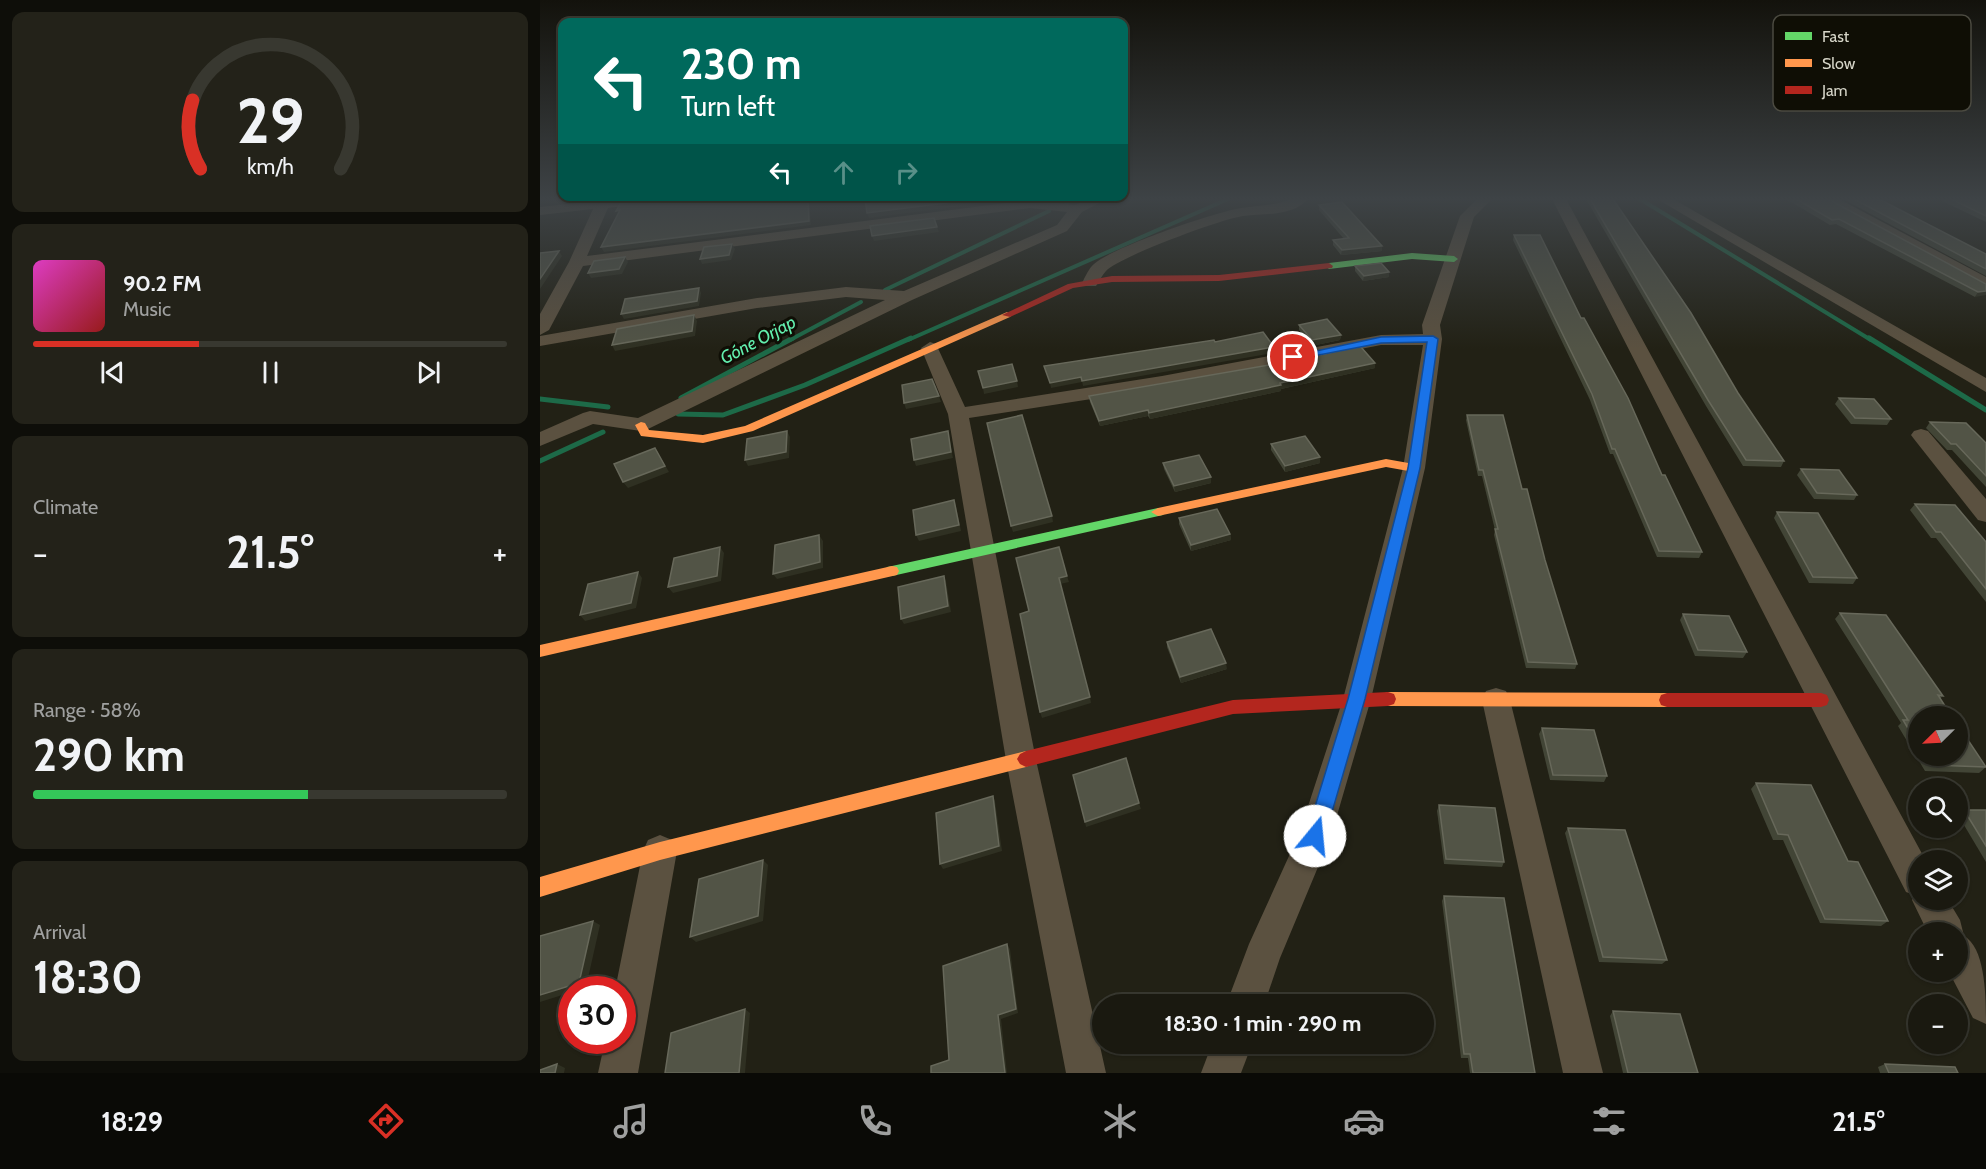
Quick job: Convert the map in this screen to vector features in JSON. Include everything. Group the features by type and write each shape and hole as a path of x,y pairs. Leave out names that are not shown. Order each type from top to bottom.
{"street":[{"path":"540,330 583,249"},
{"path":"577,262 678,249"},
{"path":"540,440 590,417 641,425 906,297 1014,249"},
{"path":"1090,283 1100,267 1136,249"},
{"path":"1249,994 1262,957 1315,836 1357,699 1414,468 1433,339 1431,325 1457,249"},
{"path":"1586,249 1908,861"},
{"path":"1751,249 1986,386"},
{"path":"1923,249 1986,284"},
{"path":"641,425 645,433 703,439 748,429 1071,286 1112,279 1219,278 1412,256 1454,259"},
{"path":"540,341 757,303 846,292 906,297"},
{"path":"958,414 1162,382 1381,340 1433,339"},
{"path":"930,348 958,414 1021,760 1086,1073"},
{"path":"1921,435 1986,514"},
{"path":"540,651 984,550 1386,463 1414,468"},
{"path":"540,886 660,852 1233,707 1357,699 1821,700"},
{"path":"1496,700 1583,1073"},
{"path":"618,1073 660,852"},
{"path":"1968,971 1986,1005"},
{"path":"1221,1073 1228,1054"}],"building":[{"path":"703,249 731,249 729,255 700,259"},
{"path":"1521,249 1547,249 1581,318 1584,318 1628,398 1662,475 1665,475 1702,552 1659,551 1615,449 1612,449 1592,394"},
{"path":"1619,249 1647,249 1691,313 1738,393 1784,461 1746,460"},
{"path":"1896,249 1921,249 1986,284 1986,291 1978,292"},
{"path":"1948,249 1976,249 1986,254 1986,269"},
{"path":"559,251 540,279 540,253"},
{"path":"625,257 619,269 588,273 594,261"},
{"path":"1381,263 1389,272 1364,276 1355,266"},
{"path":"699,288 697,301 621,314 625,299"},
{"path":"694,315 692,331 612,345 617,329"},
{"path":"1327,319 1341,335 1312,340 1299,325"},
{"path":"1263,332 1274,347 1082,381 1081,377 1050,383 1044,366 1214,340 1215,342"},
{"path":"1361,347 1375,363 1149,413 1148,410 1099,421 1089,396 1286,362"},
{"path":"1012,364 1017,381 983,388 978,371"},
{"path":"932,379 939,396 904,403 902,385"},
{"path":"1839,398 1874,399 1891,419 1855,418"},
{"path":"1022,415 1052,516 1011,526 987,423"},
{"path":"1467,415 1503,415 1522,489 1527,489 1545,560 1577,664 1528,662 1495,529 1498,529 1483,470 1479,470"},
{"path":"1930,422 1966,423 1986,443 1986,476 1956,444 1951,444"},
{"path":"787,431 786,452 745,460 747,439"},
{"path":"948,431 951,452 914,460 911,439"},
{"path":"1305,436 1320,457 1285,466 1271,444"},
{"path":"655,448 665,466 623,482 614,464"},
{"path":"1199,455 1211,477 1174,486 1163,463"},
{"path":"1801,469 1839,470 1857,495 1817,493"},
{"path":"954,500 959,525 916,535 913,510"},
{"path":"1915,504 1955,505 1986,542 1986,589 1941,532 1936,532"},
{"path":"1217,509 1230,534 1191,545 1179,518"},
{"path":"1777,512 1818,513 1857,578 1813,577"},
{"path":"819,535 820,562 773,574 775,545"},
{"path":"720,547 717,576 668,587 674,558"},
{"path":"1059,547 1067,576 1059,578 1090,697 1040,712 1020,614 1029,611 1016,558"},
{"path":"638,572 631,603 580,615 588,584"},
{"path":"944,576 948,606 901,619 898,587"},
{"path":"1840,613 1886,615 1943,696 1938,695 1945,706 1908,706 1908,720"},
{"path":"1683,614 1729,616 1747,652 1698,650"},
{"path":"1211,629 1226,663 1180,677 1167,642"},
{"path":"1542,728 1594,730 1607,776 1553,775"},
{"path":"1968,740 1986,767 1958,766 1968,766"},
{"path":"1126,758 1139,803 1085,822 1073,775"},
{"path":"1756,783 1811,785 1848,861 1858,862 1888,921 1825,919 1788,835 1778,834"},
{"path":"993,796 999,846 940,864 936,813"},
{"path":"1439,805 1495,808 1504,862 1446,859"},
{"path":"1968,810 1986,810 1986,846 1968,817"},
{"path":"1568,828 1625,830 1667,960 1603,957"},
{"path":"763,860 758,916 690,937 699,879"},
{"path":"1444,896 1504,898 1535,1073 1473,1073 1470,1054 1464,1054"},
{"path":"593,921 581,976 558,976 558,989 540,995 540,936"},
{"path":"1007,944 1016,1009 998,1015 1005,1073 931,1073 931,1066 949,1060 943,966"},
{"path":"745,1009 739,1073 665,1073 671,1033"},
{"path":"1613,1011 1680,1014 1698,1073 1628,1073"},
{"path":"557,1064 555,1073 540,1073 540,1070"},
{"path":"1885,1064 1955,1067 1958,1073 1889,1073"}],"waterway":[{"name":"Góne Orjap","path":"885,290 970,249"},
{"path":"908,340 1114,249"},
{"path":"1722,249 1871,340"},
{"name":"Góne Orjap","path":"790,340 861,302"},
{"name":"Góne Orjap","path":"681,398 793,338"},
{"path":"678,414 723,415 805,385 911,338"},
{"path":"1869,338 1986,410"},
{"path":"540,399 608,407"},
{"name":"Góne Orjap","path":"540,461 603,432"}],"traffic: fast":[{"path":"1329,266 1412,256 1454,259"},
{"path":"892,571 1158,512"}],"traffic: slow":[{"path":"641,425 645,433 703,439 749,429 1007,315"},
{"path":"1158,512 1386,463 1414,468"},
{"path":"540,651 892,571"},
{"path":"1388,699 1667,700"},
{"path":"540,887 660,851 1026,759"}],"traffic: jam":[{"path":"1007,315 1071,286 1112,279 1219,278 1329,266"},
{"path":"1026,759 1233,707 1388,699"},
{"path":"1667,700 1821,700"}],"route":[{"path":"1293,357 1381,340 1433,339 1414,468 1357,699 1315,836"}]}
